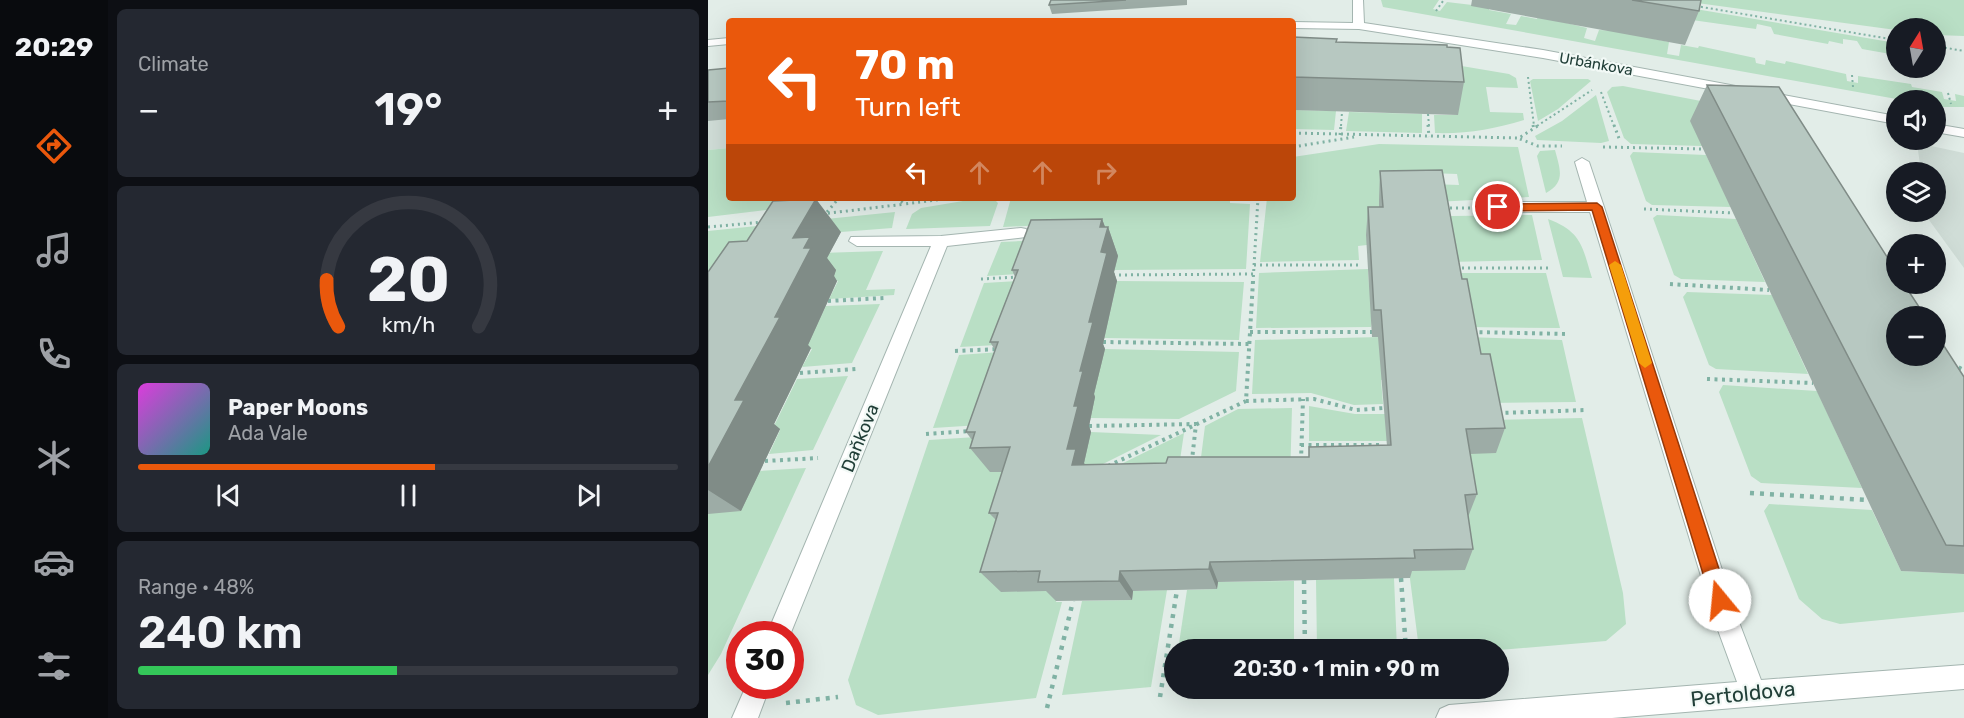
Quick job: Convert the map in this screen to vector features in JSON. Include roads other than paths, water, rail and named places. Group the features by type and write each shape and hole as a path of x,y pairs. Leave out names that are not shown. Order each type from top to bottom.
{"street":[{"path":"1358,0 1359,26"},
{"name":"Urbánkova","path":"1296,25 1359,26 1543,54 1886,118"},
{"path":"708,43 726,41"},
{"path":"1946,130 1964,133"},
{"path":"1582,162 1727,622 1753,692"},
{"path":"1498,207 1597,207"},
{"path":"857,241 941,241 1021,233"},
{"name":"Daňkova","path":"784,621 941,241"},
{"name":"Pertoldova","path":"1449,718 1964,677"},
{"path":"745,718 753,699"}]}
